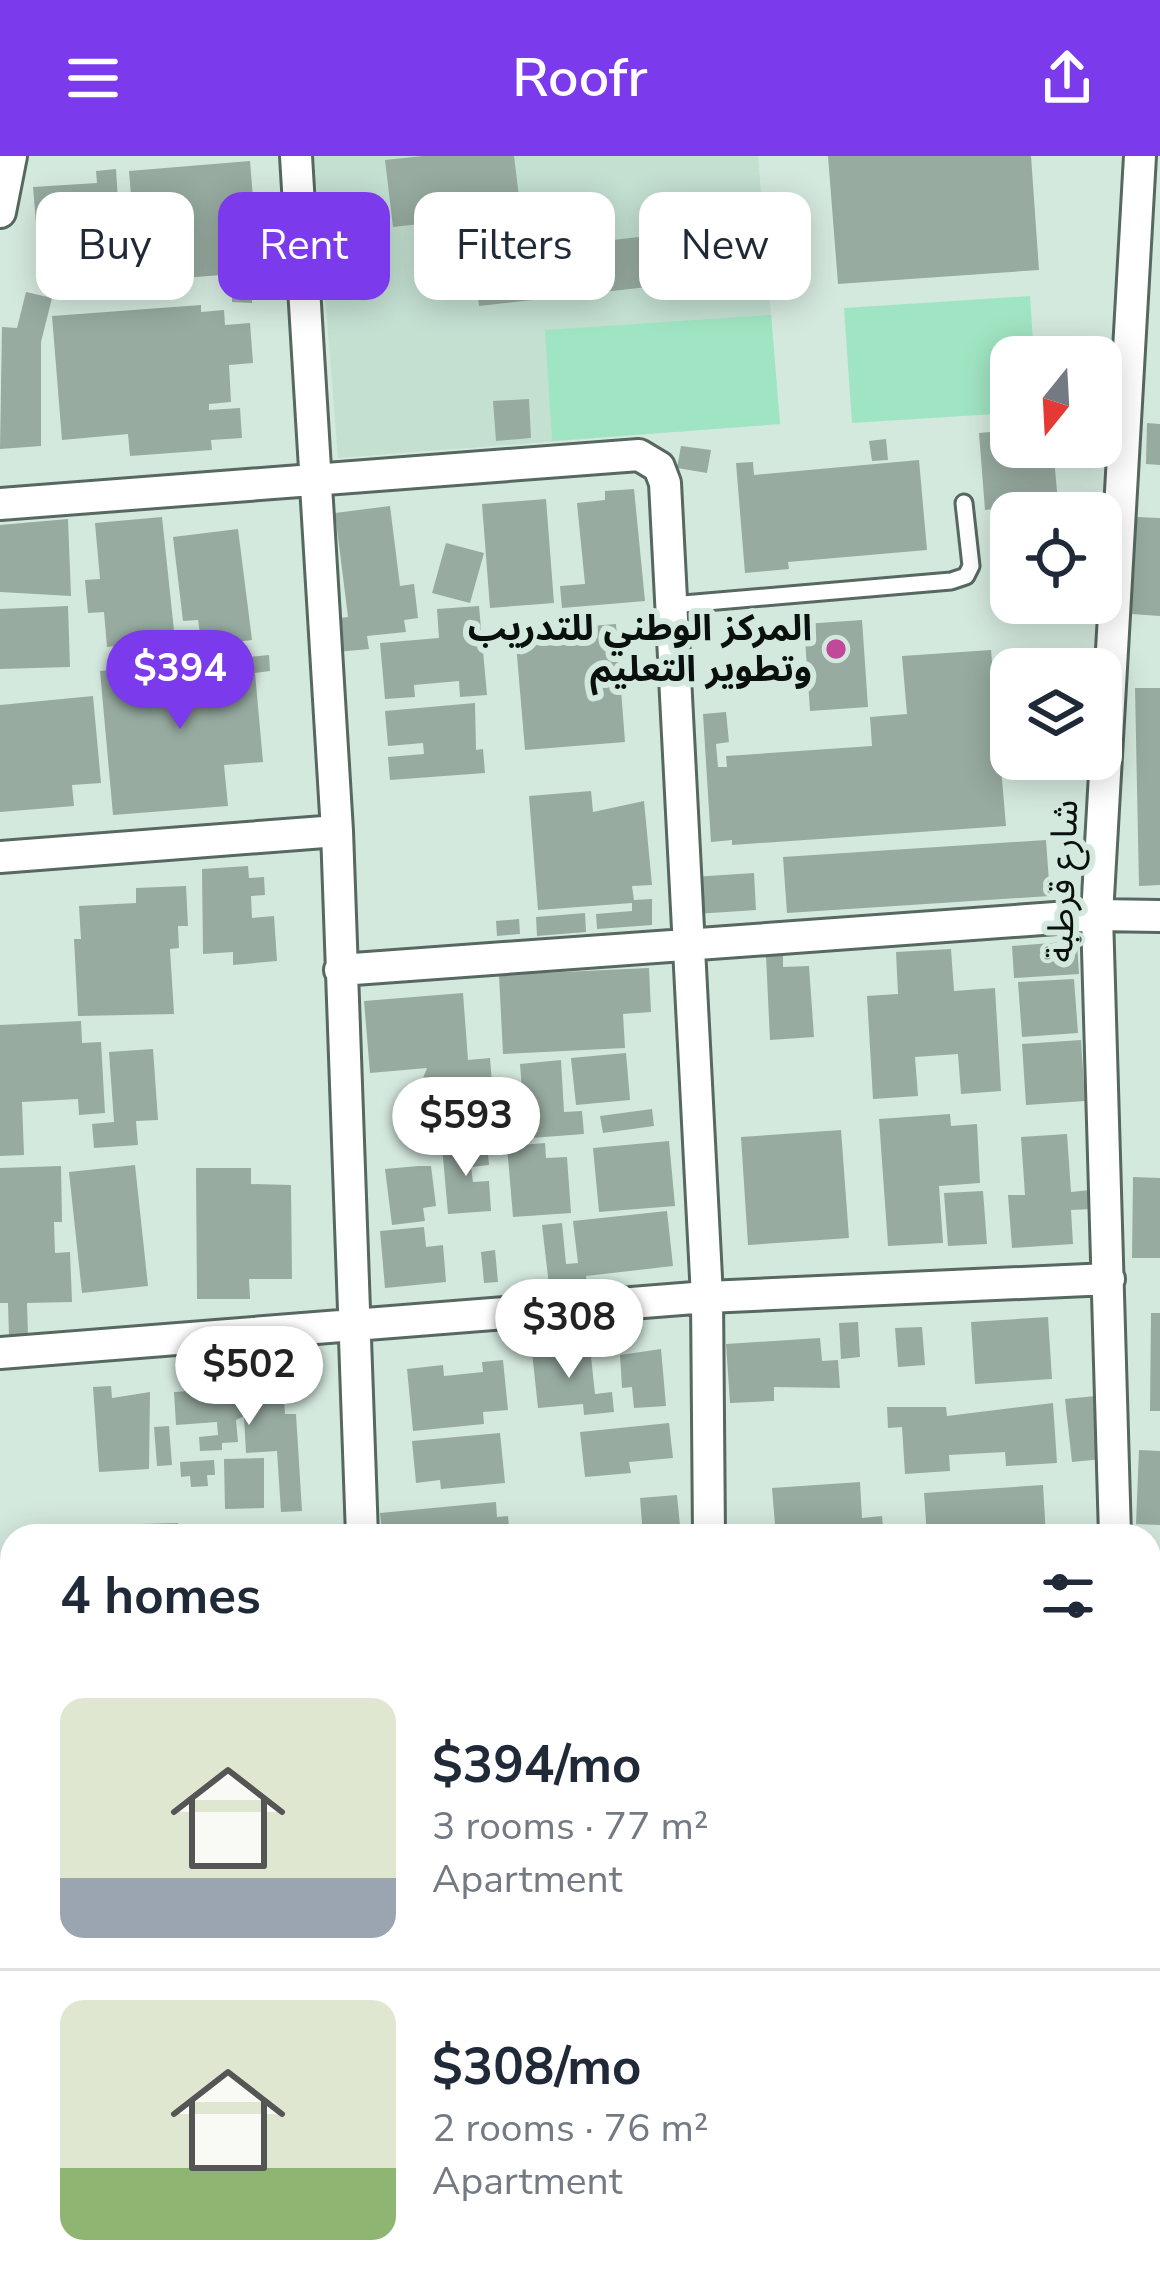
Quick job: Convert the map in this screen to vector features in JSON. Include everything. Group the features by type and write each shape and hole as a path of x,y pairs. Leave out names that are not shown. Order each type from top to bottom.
{"street":[{"path":"0,212 11,156"},
{"path":"296,156 312,483 337,831 361,1524"},
{"name":"شارع قرطبة","path":"1114,1524 1097,915 1140,156"},
{"path":"0,504 639,455 659,467 665,483 707,1297 709,1524"},
{"path":"0,857 337,831"},
{"path":"340,970 1097,915 1160,916"},
{"path":"0,1353 707,1297 1109,1279"}],"lane":[{"path":"672,605 966,576 971,566 964,503"}],"shaded area":[{"path":"314,156 758,156 761,192 639,192 639,300 770,300 780,424 338,458 325,300 390,300 390,192 317,192"}],"green space":[{"path":"1030,296 1033,336 990,336 990,414 852,423 844,308"},
{"path":"771,315 780,424 552,441 545,330"}],"building":[{"path":"514,156 518,192 414,192 414,225 393,227 385,160"},
{"path":"828,156 1031,156 1039,270 838,284"},
{"path":"250,161 253,192 218,192 218,275 194,277 194,192 131,192 129,171"},
{"path":"116,169 117,192 36,192 36,223 33,187 97,183 96,171"},
{"path":"639,237 639,288 615,291 615,240"},
{"path":"26,292 36,294 36,300 52,300 41,342 41,446 0,449 2,327 17,328"},
{"path":"478,300 532,300 479,306"},
{"path":"201,305 201,312 224,310 225,325 250,323 253,363 229,365 231,402 209,404 209,410 240,408 242,438 211,440 212,450 130,456 128,434 62,440 52,316"},
{"path":"529,399 531,438 496,441 493,401"},
{"path":"1147,423 1160,424 1160,465 1146,464"},
{"path":"990,432 990,468 1055,468 1057,492 990,492 990,509 985,510 979,433"},
{"path":"886,439 888,460 872,461 869,441"},
{"path":"681,446 711,450 707,473 677,468"},
{"path":"919,460 927,550 788,562 789,569 745,573 736,463 753,462 754,475"},
{"path":"634,489 645,601 562,608 560,586 585,584 577,503 605,500 605,491"},
{"path":"546,499 554,603 490,608 482,504"},
{"path":"390,506 400,586 414,584 418,618 404,620 406,632 367,636 369,649 337,652 333,619 348,617 335,513"},
{"path":"162,517 175,640 107,647 104,612 88,613 85,580 100,579 95,523"},
{"path":"1136,517 1160,518 1160,616 1131,614"},
{"path":"68,519 71,596 0,592 0,525"},
{"path":"238,529 252,640 202,646 198,620 183,621 173,537"},
{"path":"446,543 484,553 470,603 432,593"},
{"path":"68,606 70,667 0,669 0,609"},
{"path":"479,606 487,695 460,697 459,681 414,685 415,697 385,699 380,643 439,638 437,609"},
{"path":"862,620 868,707 810,711 804,624"},
{"path":"616,624 625,742 525,750 515,632"},
{"path":"990,650 990,780 1002,780 1006,826 732,845 732,840 711,842 703,714 726,712 729,742 716,744 718,767 727,767 726,756 872,746 870,717 907,714 902,656"},
{"path":"269,655 270,671 255,673 263,762 224,765 228,806 113,815 100,671"},
{"path":"1135,688 1160,688 1160,885 1139,886"},
{"path":"93,696 101,783 72,785 74,806 0,812 0,705"},
{"path":"475,703 476,750 483,749 485,773 390,780 388,757 424,754 423,743 388,746 385,711"},
{"path":"591,791 593,812 644,801 652,885 632,886 634,900 652,899 652,925 597,929 596,914 632,911 632,903 538,910 529,796"},
{"path":"1046,840 1050,896 787,913 783,857"},
{"path":"248,866 249,878 264,877 265,895 251,896 252,918 274,916 277,961 233,965 233,952 203,954 202,869"},
{"path":"754,873 756,910 696,914 693,877"},
{"path":"186,886 188,926 178,926 179,948 170,949 174,1014 78,1016 74,939 81,939 79,906 136,903 136,888"},
{"path":"585,913 586,932 537,936 536,917"},
{"path":"519,919 520,934 497,936 496,921"},
{"path":"1077,941 1079,974 1014,978 1012,946"},
{"path":"951,949 954,991 995,988 1001,1091 961,1094 958,1054 915,1057 918,1096 873,1099 867,996 898,994 896,952"},
{"path":"783,955 783,967 809,966 814,1037 770,1040 766,956"},
{"path":"649,968 651,1012 623,1014 625,1048 503,1054 499,975"},
{"path":"1074,979 1078,1033 1022,1037 1018,982"},
{"path":"463,993 468,1060 490,1058 494,1108 464,1110 463,1095 449,1096 439,1106 424,1103 419,1088 427,1068 370,1073 364,1001"},
{"path":"81,1021 82,1043 101,1042 105,1113 79,1115 78,1099 22,1102 24,1155 0,1156 0,1025"},
{"path":"1081,1040 1085,1101 1026,1105 1022,1044"},
{"path":"153,1049 158,1120 136,1121 138,1145 94,1148 92,1124 114,1122 109,1052"},
{"path":"626,1053 630,1100 576,1105 571,1058"},
{"path":"561,1060 564,1112 582,1111 584,1134 492,1141 490,1119 524,1116 520,1064"},
{"path":"652,1109 654,1126 603,1133 600,1116"},
{"path":"950,1114 951,1126 977,1124 980,1183 939,1186 943,1243 888,1246 879,1119"},
{"path":"841,1130 849,1238 748,1245 741,1137"},
{"path":"1067,1134 1071,1192 1090,1190 1091,1209 1071,1210 1073,1244 1012,1248 1008,1195 1025,1195 1021,1137"},
{"path":"669,1141 675,1206 599,1212 593,1148"},
{"path":"487,1143 489,1165 471,1167 473,1182 489,1181 491,1211 448,1214 442,1146"},
{"path":"545,1143 546,1158 567,1157 571,1213 513,1217 507,1146"},
{"path":"135,1165 148,1286 82,1293 69,1172"},
{"path":"61,1166 62,1222 54,1222 55,1253 70,1252 72,1302 27,1303 28,1336 9,1336 8,1303 0,1303 0,1168"},
{"path":"431,1166 436,1206 423,1208 425,1221 392,1225 385,1169"},
{"path":"196,1168 251,1168 251,1184 291,1185 292,1279 249,1279 250,1299 197,1299"},
{"path":"1133,1177 1160,1178 1160,1258 1132,1258"},
{"path":"983,1191 987,1244 948,1246 944,1193"},
{"path":"667,1211 673,1266 586,1276 588,1290 550,1294 542,1225 562,1223 566,1264 578,1263 573,1221"},
{"path":"424,1227 426,1247 443,1245 446,1282 385,1288 380,1231"},
{"path":"495,1250 498,1282 484,1283 481,1252"},
{"path":"1151,1313 1160,1313 1160,1411 1150,1411"},
{"path":"1048,1317 1052,1379 975,1384 971,1322"},
{"path":"858,1322 860,1357 841,1359 839,1323"},
{"path":"922,1327 925,1365 898,1367 895,1328"},
{"path":"820,1338 822,1361 838,1360 840,1388 774,1387 774,1401 730,1403 726,1344"},
{"path":"590,1347 595,1394 612,1392 614,1412 584,1415 583,1404 538,1408 532,1352"},
{"path":"661,1349 666,1406 634,1408 632,1387 622,1388 620,1355"},
{"path":"503,1360 508,1410 483,1412 484,1424 413,1431 407,1369 443,1365 444,1376 483,1372 482,1362"},
{"path":"283,1385 285,1414 296,1414 302,1511 281,1512 277,1451 246,1453 244,1416 236,1420 238,1442 222,1443 222,1450 200,1451 199,1437 218,1435 217,1422 176,1425 174,1392"},
{"path":"111,1386 112,1398 150,1392 149,1469 99,1472 93,1387"},
{"path":"1096,1396 1103,1459 1072,1462 1065,1399"},
{"path":"1053,1403 1057,1463 1006,1466 1005,1452 949,1455 950,1471 905,1474 902,1427 888,1428 887,1407 946,1407 947,1416"},
{"path":"669,1423 673,1458 629,1462 631,1473 585,1477 580,1432"},
{"path":"169,1426 172,1465 157,1466 154,1427"},
{"path":"500,1433 505,1483 441,1489 440,1480 416,1483 412,1441"},
{"path":"1139,1450 1160,1451 1160,1524 1136,1524"},
{"path":"264,1458 264,1508 225,1509 224,1459"},
{"path":"214,1460 215,1475 207,1475 208,1486 191,1487 190,1476 181,1477 180,1462"},
{"path":"860,1482 862,1518 882,1516 883,1524 775,1524 772,1488"},
{"path":"1043,1485 1045,1524 926,1524 924,1493"},
{"path":"677,1495 680,1524 642,1524 640,1498"},
{"path":"496,1502 497,1517 508,1516 509,1524 381,1524 380,1513"}],"place":[{"name":"المركز الوطني للتدريب وتطوير التعليم","path":"836,649"}]}
